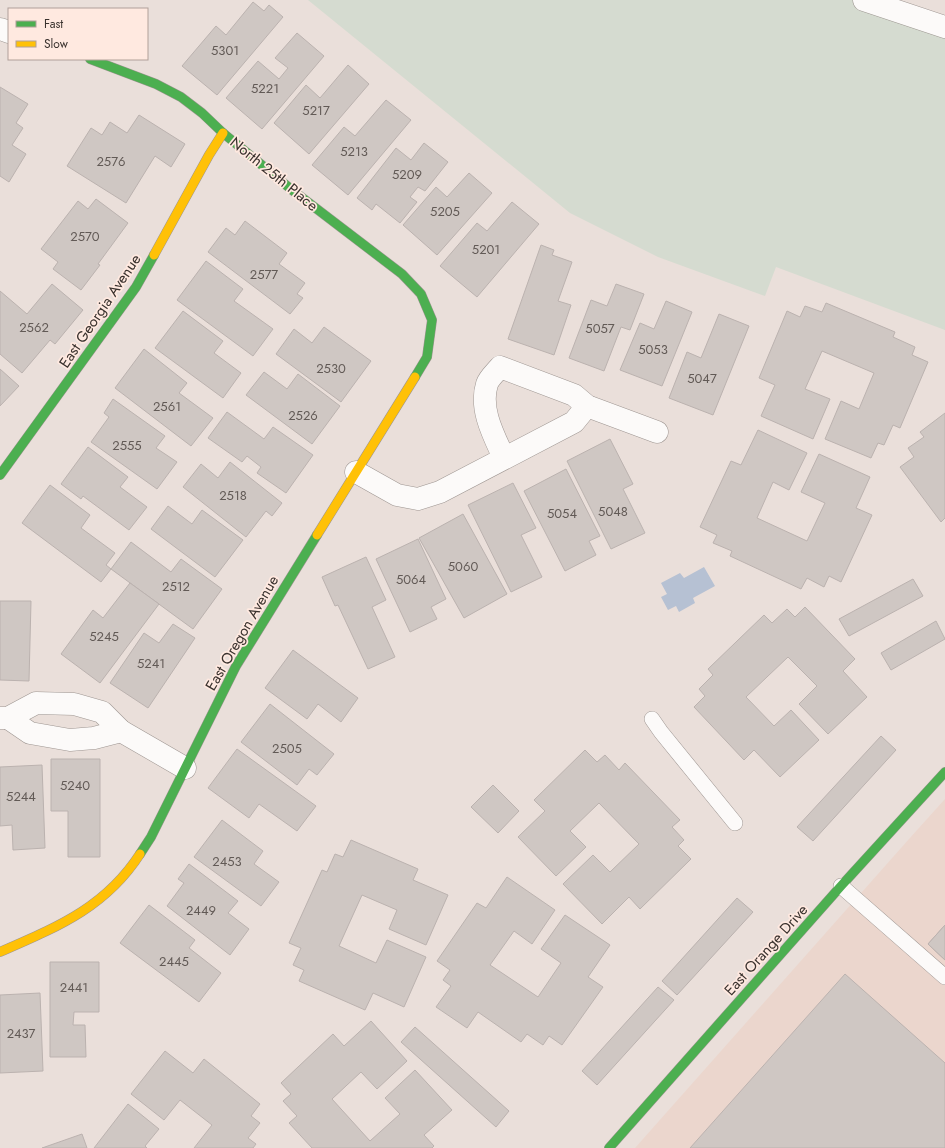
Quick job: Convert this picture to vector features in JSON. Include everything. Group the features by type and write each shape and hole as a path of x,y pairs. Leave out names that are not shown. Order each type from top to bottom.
{"street":[{"path":"864,0 945,28"},
{"name":"North 25th Place","path":"93,60 156,84 181,97 202,113 223,133 292,190 402,274 421,294 432,320"},
{"name":"East Georgia Avenue","path":"0,476 112,323 136,287 209,155 223,133"},
{"name":"East Oregon Avenue","path":"0,952 39,935 80,914 108,893 131,868 151,837 236,666 427,357 432,320"},
{"path":"504,458 492,432 484,406 487,383 500,367 574,395 587,406 657,432"},
{"path":"356,472 397,495 418,499 440,492 574,422 587,406"},
{"path":"4,718 36,703 74,704 102,712 121,731 185,768"},
{"path":"4,718 30,733 70,740 94,738 121,731"},
{"name":"East Orange Drive","path":"609,1148 841,886 945,772"}],"lane":[{"path":"652,719 735,823"},
{"path":"841,886 945,977"}],"shaded area":[{"path":"308,0 889,0 945,19 945,330 776,267 765,296 658,257 570,213"},
{"path":"945,799 945,1148 635,1148 909,839"}],"water":[{"path":"704,567 715,586 693,598 695,603 679,612 676,606 668,610 661,597 667,594 661,583 680,573 684,578"}],"building":[{"path":"253,2 264,11 269,5 283,17 217,95 182,66 216,26 226,35"},
{"path":"297,33 324,56 262,129 226,98 258,61 279,79 288,68 275,58"},
{"path":"348,65 369,84 309,154 274,123 306,85 320,98"},
{"path":"0,87 28,104 16,123 23,128 12,145 26,154 9,182 0,176"},
{"path":"386,100 411,120 348,195 312,165 344,127 355,136"},
{"path":"139,115 185,144 171,167 155,156 126,203 67,166 91,128 102,135 110,122 127,133"},
{"path":"424,143 448,162 425,191 418,187 410,197 417,202 400,223 376,204 372,210 357,198 396,148 411,160"},
{"path":"469,173 492,193 437,255 403,225 436,187 447,197"},
{"path":"96,199 128,223 81,290 53,269 58,262 41,249 78,201 88,209"},
{"path":"512,202 539,224 477,297 440,266 477,223 487,231"},
{"path":"245,221 287,253 279,264 305,283 297,294 303,298 290,314 208,252 226,228 235,235"},
{"path":"541,245 554,250 552,255 572,262 558,301 571,305 554,355 508,339"},
{"path":"206,261 243,289 234,301 273,329 253,356 177,300"},
{"path":"52,284 83,310 55,344 50,340 22,373 0,354 0,291 27,314"},
{"path":"616,284 644,294 630,330 621,327 604,371 569,358 591,300 607,306"},
{"path":"666,301 692,312 662,386 620,370 640,323 654,329"},
{"path":"826,303 895,332 893,337 915,347 912,355 928,362 900,428 893,425 884,445 878,443 871,458 825,439 841,401 859,409 874,373 822,351 805,389 830,399 813,439 761,416 775,385 759,378 787,311 800,317 805,306 822,312"},
{"path":"183,311 223,341 214,353 241,373 223,398 155,348"},
{"path":"719,314 749,326 713,415 669,398 687,352 701,358"},
{"path":"324,327 371,361 341,402 276,354 294,329 312,343"},
{"path":"144,349 187,383 179,393 213,418 191,446 115,388"},
{"path":"0,369 19,386 0,406"},
{"path":"264,372 287,389 298,374 340,406 312,444 246,395"},
{"path":"113,399 165,436 156,448 177,462 157,489 91,442 109,417 104,413"},
{"path":"227,412 264,439 273,427 313,455 286,493 257,473 261,467 247,456 242,462 208,438"},
{"path":"945,413 945,518 941,522 900,467 914,457 908,448 924,437 920,432"},
{"path":"758,430 807,453 789,490 773,482 757,518 807,541 825,503 801,492 819,454 870,477 856,508 872,515 841,582 829,576 824,587 807,578 801,589 730,556 732,551 713,543 717,535 700,527 731,461 741,465"},
{"path":"610,439 633,484 623,489 645,533 611,549 567,461"},
{"path":"88,447 128,477 120,487 147,507 129,530 83,496 81,499 61,484"},
{"path":"230,462 282,503 272,516 266,511 246,537 183,487 201,464 218,478"},
{"path":"566,469 600,536 589,541 596,555 565,571 524,491"},
{"path":"513,483 536,528 521,535 542,577 511,592 468,505"},
{"path":"50,485 90,515 81,528 115,553 106,565 111,569 101,582 22,523"},
{"path":"168,506 192,524 202,510 243,540 215,577 151,529"},
{"path":"463,514 507,594 464,618 419,538"},
{"path":"418,539 446,599 431,607 437,619 410,632 376,559"},
{"path":"131,542 171,572 181,559 222,589 193,629 111,569"},
{"path":"366,557 386,600 372,607 395,657 368,669 338,605 335,606 322,577"},
{"path":"913,579 923,596 849,636 839,619"},
{"path":"130,583 159,604 100,683 61,654 93,610 103,618"},
{"path":"0,601 31,601 29,681 0,680"},
{"path":"805,607 855,659 843,671 867,697 828,734 799,704 817,686 788,657 746,697 774,726 791,710 819,740 780,777 754,750 744,760 694,707 705,696 699,689 713,675 708,669 764,615 772,623 787,609 795,617"},
{"path":"936,621 945,639 891,670 881,653"},
{"path":"173,624 195,638 148,708 110,683 144,633 159,643"},
{"path":"293,650 358,698 341,722 318,704 307,719 265,688"},
{"path":"270,704 334,754 317,775 309,769 297,785 241,742"},
{"path":"881,736 896,750 813,841 797,827"},
{"path":"237,749 316,806 297,831 259,804 249,818 208,788"},
{"path":"585,750 597,762 605,755 619,770 625,763 680,820 672,827 684,840 678,846 691,859 640,909 629,897 602,924 563,884 593,855 610,872 639,844 599,803 570,831 586,847 556,876 518,837 545,811 534,800"},
{"path":"51,759 100,759 100,857 68,857 68,811 51,811"},
{"path":"42,765 45,848 13,850 12,825 0,826 0,767"},
{"path":"493,785 519,811 498,833 471,807"},
{"path":"222,820 263,851 254,864 279,882 261,906 194,857"},
{"path":"351,840 418,869 413,880 448,895 426,945 389,929 397,910 362,895 339,946 376,963 387,940 426,957 404,1007 373,993 365,1010 299,981 304,970 293,965 301,948 289,943 322,870 327,872 335,854 343,857"},
{"path":"189,864 238,901 228,913 249,929 230,955 167,906 184,883 178,879"},
{"path":"507,877 555,910 532,944 514,931 490,965 538,997 561,963 541,949 565,915 610,945 588,977 603,987 562,1045 549,1036 543,1045 527,1034 521,1042 478,1012 467,1028 436,1007 451,986 443,980 450,970 437,961 477,903 486,908"},
{"path":"737,898 753,912 677,995 662,981"},
{"path":"149,905 195,940 189,948 221,973 199,1002 120,943"},
{"path":"945,925 945,960 928,944"},
{"path":"945,925 945,960 928,944"},
{"path":"50,962 99,962 99,1012 74,1012 73,1025 85,1025 86,1057 50,1057"},
{"path":"845,974 945,1063 945,1148 690,1148"},
{"path":"658,987 674,1000 597,1085 582,1071"},
{"path":"40,993 43,1071 0,1073 0,995"},
{"path":"371,1021 407,1061 377,1089 361,1072 332,1099 370,1141 400,1114 385,1098 415,1070 452,1110 424,1135 434,1146 432,1148 312,1148 289,1123 297,1116 283,1101 291,1094 281,1083 333,1034 344,1046"},
{"path":"415,1027 509,1111 496,1127 401,1042"},
{"path":"165,1051 193,1073 204,1059 260,1104 251,1116 260,1123 248,1138 256,1144 253,1148 194,1148 212,1125 180,1100 164,1120 131,1094"},
{"path":"128,1104 159,1129 145,1146 147,1148 94,1148"},
{"path":"82,1134 87,1148 42,1148"}],"traffic: fast":[{"path":"93,60 156,84 181,97 202,113 223,133 292,190 402,274 421,294 432,320 427,357 415,377"},
{"path":"0,475 136,287 154,255"},
{"path":"140,854 151,837 236,666 317,535"},
{"path":"609,1148 841,886 945,772"}],"traffic: slow":[{"path":"154,255 209,155 223,133"},
{"path":"317,535 415,377"},
{"path":"0,952 41,934 78,914 111,889 126,873 140,854"}]}
